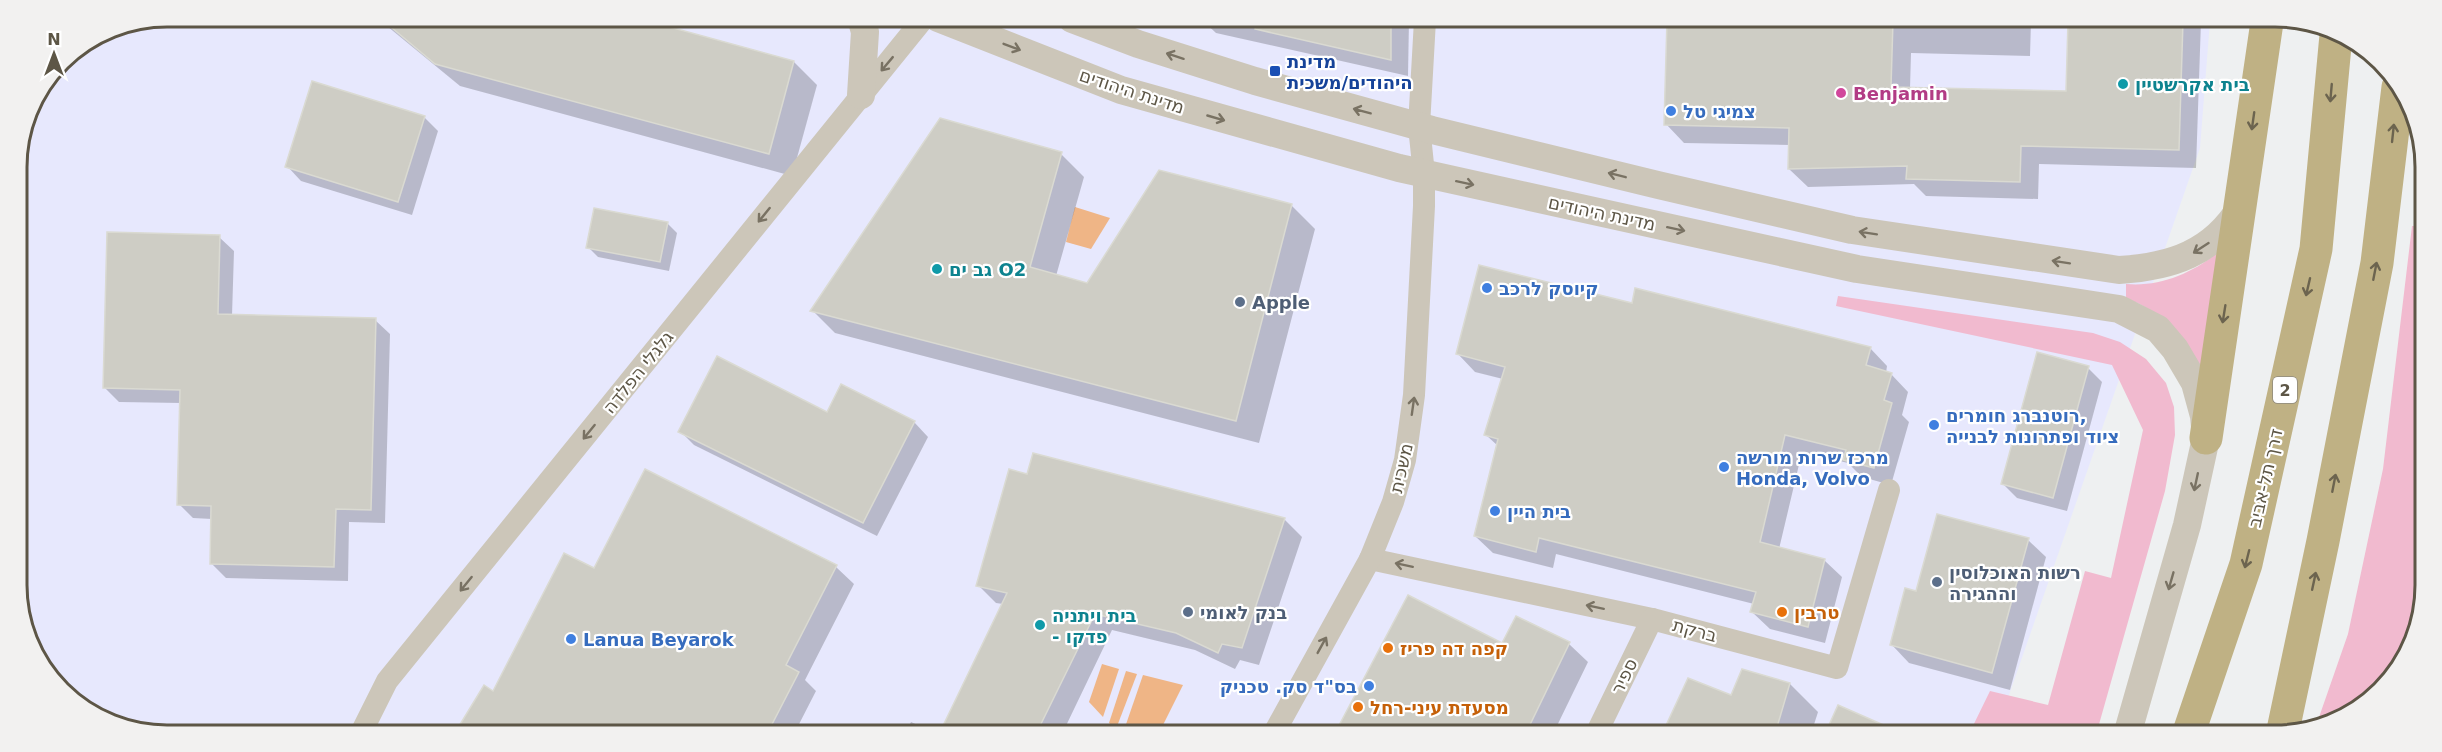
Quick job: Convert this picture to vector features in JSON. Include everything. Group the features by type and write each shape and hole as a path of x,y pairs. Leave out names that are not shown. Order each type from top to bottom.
{"highway":[{"path":"2205,438 2266,27"},
{"name":"דרך תל-אביב","path":"2191,725 2246,564 2316,249 2335,41"},
{"path":"2284,725 2323,541 2377,263 2397,98"},
{"path":"2264,725 2306,622"}],"street":[{"path":"861,95 864,27"},
{"name":"גלגלי הפלדה","path":"365,725 387,681 917,27"},
{"name":"מדינת היהודים","path":"961,27 1121,90 1424,174 1857,268 2119,309 2158,329 2175,349 2200,394 2205,438"},
{"path":"1093,27 1244,78 1426,128 1852,231 2119,270 2170,263 2196,252 2229,226 2241,207"},
{"name":"משכית","path":"1278,725 1370,558 1393,502 1405,460 1414,395 1426,128 1425,27"},
{"name":"משכית","path":"1426,128 1438,27"},
{"path":"2130,725 2187,525 2205,438"},
{"name":"ברקת","path":"1370,558 1652,619 1837,668 1889,490"},
{"name":"ספיר","path":"1600,725 1652,619"}],"shaded area":[{"path":"157,27 2210,27 2200,148 1998,725 167,725 148,724 122,718 89,701 62,677 51,663 34,630 27,595 28,148 41,105 55,84 84,84 84,55 122,34"},
{"path":"1075,207 1110,218 1091,249 1066,242"},
{"path":"2412,226 2415,226 2414,604 2401,647 2380,677 2360,696 2337,711 2319,718 2348,634 2383,469"},
{"path":"2216,254 2226,255 2204,381 2162,317 2138,303 2126,300 2126,284 2150,283 2174,278 2196,268"},
{"path":"1838,296 2093,333 2120,342 2146,359 2166,383 2174,407 2175,435 2165,491 2099,725 1973,725 1990,691 2048,705 2085,571 2111,578 2143,430 2112,365 1836,306"},
{"path":"1102,664 1119,669 1103,717 1089,702"},
{"path":"1126,671 1137,674 1118,725 1109,723"},
{"path":"1143,675 1183,685 1163,725 1126,725"}],"building":[{"path":"391,27 670,27 794,61 769,154 435,64"},
{"path":"1255,27 1391,27 1391,60 1255,29"},
{"path":"1667,27 1893,27 1891,87 2066,91 2068,27 2183,27 2179,150 2021,146 2020,182 1906,179 1907,166 1788,169 1789,128 1664,125"},
{"path":"312,81 425,116 398,202 285,167"},
{"name":"גב ים O2","path":"940,118 1062,152 1030,267 1087,283 1159,170 1292,204 1236,421 810,311"},
{"path":"594,208 668,222 660,262 586,248"},
{"path":"107,232 220,235 218,314 376,318 371,510 336,509 334,567 210,564 211,506 177,505 180,390 103,388"},
{"path":"1479,265 1632,303 1635,288 1871,347 1866,365 1892,373 1884,400 1892,403 1874,468 1843,460 1846,450 1785,435 1760,542 1825,559 1808,627 1750,612 1756,592 1539,538 1536,552 1474,536 1498,439 1484,435 1505,367 1456,354"},
{"path":"2037,352 2089,366 2053,498 2001,484"},
{"path":"717,356 827,412 841,384 915,421 863,523 678,432"},
{"name":"בית ויתניה - פדקו","path":"1033,453 1285,518 1242,648 1222,644 1218,653 1176,633 1095,614 1040,725 943,725 1007,593 976,586 1009,469 1027,474"},
{"path":"645,469 837,565 786,665 799,672 772,725 460,725 484,685 493,691 564,553 594,568"},
{"path":"1937,514 2029,538 1992,673 1890,645 1905,588 1916,591"},
{"path":"1408,595 1502,643 1516,616 1570,642 1530,725 1339,725"},
{"path":"1742,669 1790,683 1778,725 1666,725 1688,678 1731,695"},
{"path":"1838,705 1884,725 1829,725"}],"place":[{"name":"מדינת היהודים/משכית","path":"1275,71"},
{"name":"בית אקרשטיין","path":"2123,84"},
{"name":"Benjamin","path":"1841,93"},
{"name":"צמיגי טל","path":"1671,111"},
{"name":"גב ים O2","path":"937,269"},
{"name":"קיוסק לרכב","path":"1487,288"},
{"name":"Apple","path":"1240,302"},
{"name":"רוטנברג חומרים, ציוד ופתרונות לבנייה","path":"1934,425"},
{"name":"מרכז שרות מורשה Honda, Volvo","path":"1724,467"},
{"name":"בית היין","path":"1495,511"},
{"name":"רשות האוכלוסין וההגירה","path":"1937,582"},
{"name":"בנק לאומי","path":"1188,612"},
{"name":"טרבין","path":"1782,612"},
{"name":"בית ויתניה - פדקו","path":"1040,625"},
{"name":"Lanua Beyarok","path":"571,639"},
{"name":"קפה דה פריז","path":"1388,648"},
{"name":"בס\"ד סק. טכניק","path":"1369,686"},
{"name":"מסעדת עיני-רחל","path":"1358,707"}]}
